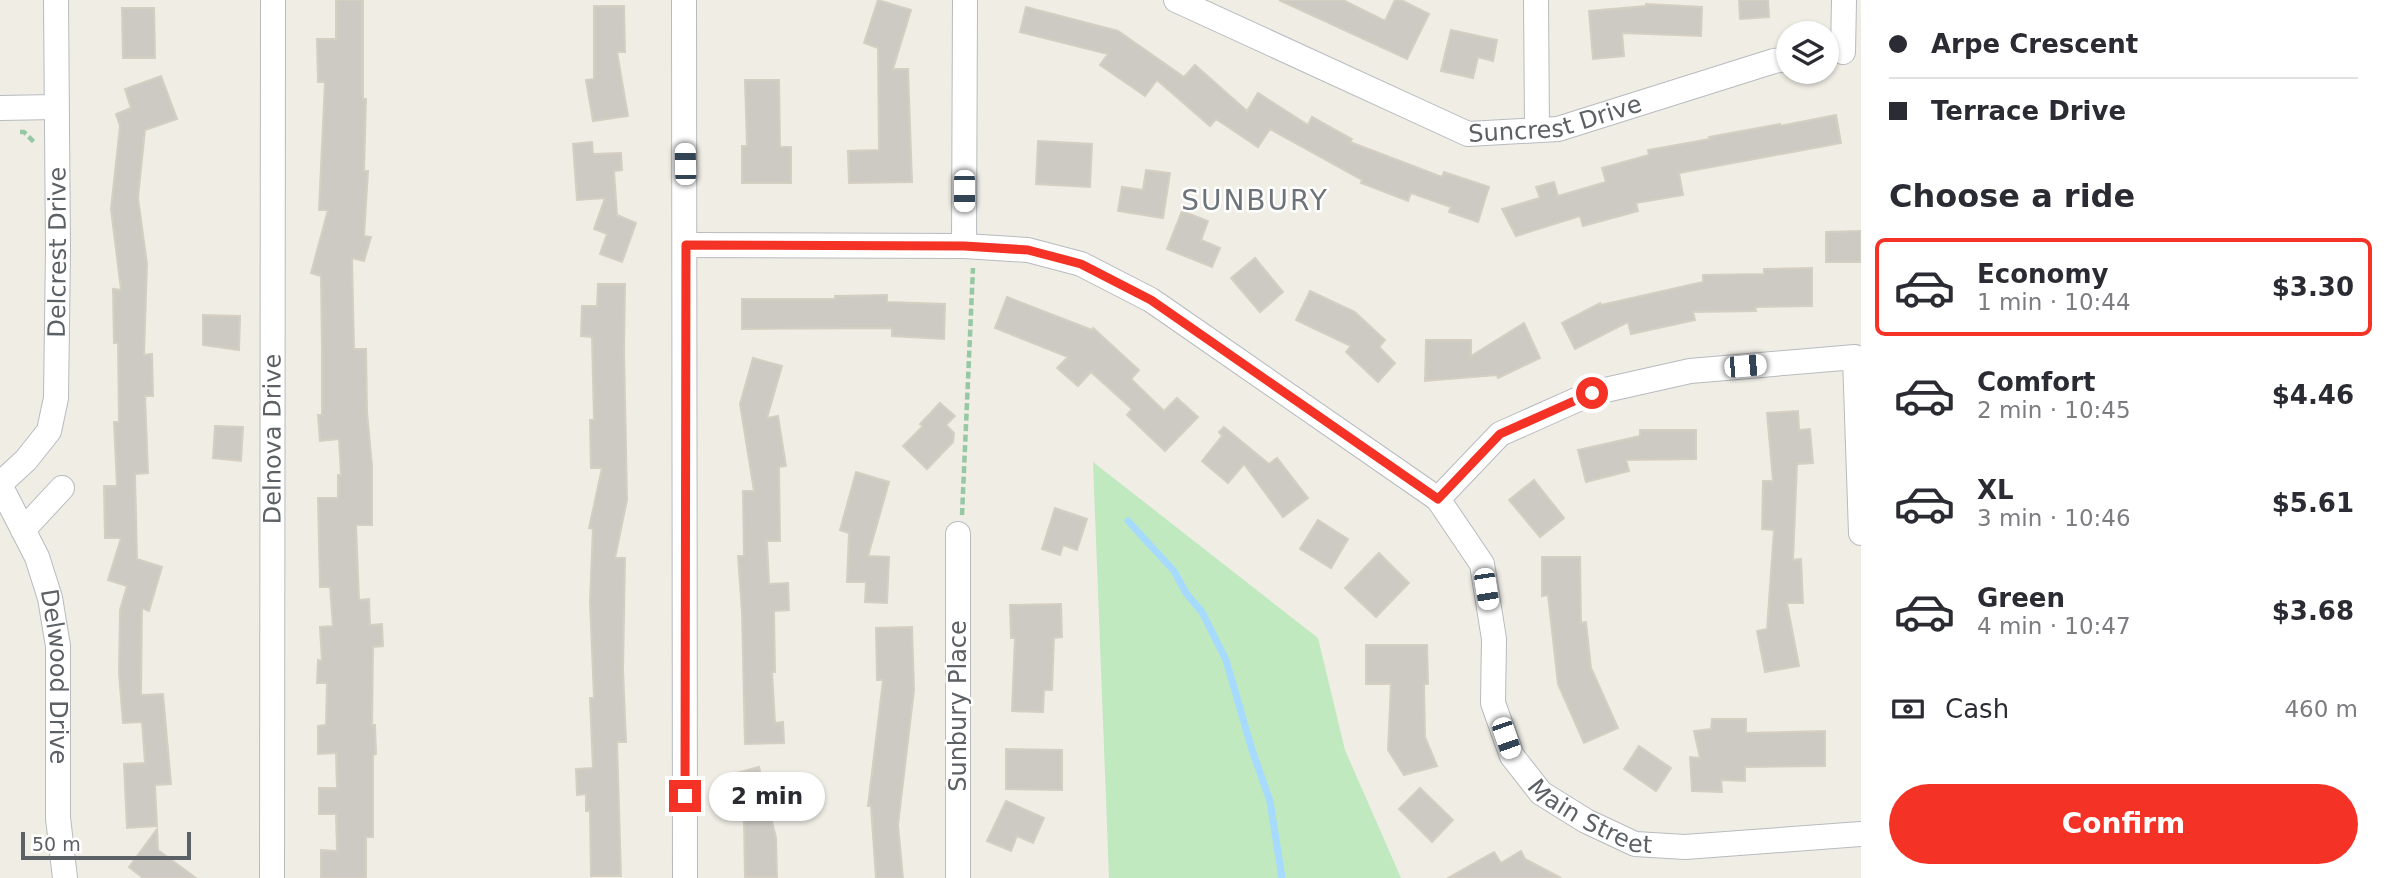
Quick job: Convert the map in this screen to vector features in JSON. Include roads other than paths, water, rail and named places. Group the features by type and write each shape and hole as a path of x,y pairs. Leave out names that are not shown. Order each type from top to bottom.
{"street":[{"name":"Delcrest Drive","path":"0,485 26,460 49,430 55,398 58,250 56,0"},
{"name":"Delnova Drive","path":"272,0 272,878"},
{"path":"684,0 685,878"},
{"path":"965,0 969,246"},
{"path":"1536,0 1537,130"},
{"path":"1843,0 1844,53"},
{"name":"Suncrest Drive","path":"1193,3 1468,134 1558,130 1776,61"},
{"path":"0,108 56,107"},
{"name":"Main Street","path":"686,245 969,246 1028,250 1081,264 1151,300 1438,499 1482,564 1493,639 1493,703 1512,756 1541,793 1586,821 1635,844 1685,847 1861,834"},
{"path":"1438,499 1500,434 1592,393 1690,371 1855,356 1861,533"},
{"name":"Delwood Drive","path":"0,485 37,557 50,598 58,646 58,818 65,878"},
{"path":"23,530 62,488"},
{"name":"Sunbury Place","path":"958,534 958,878"}],"waterway":[{"path":"1128,521 1174,571 1186,593 1202,612 1226,660 1270,801 1282,878"}],"district":[{"name":"SUNBURY","path":"1255,200"}]}
